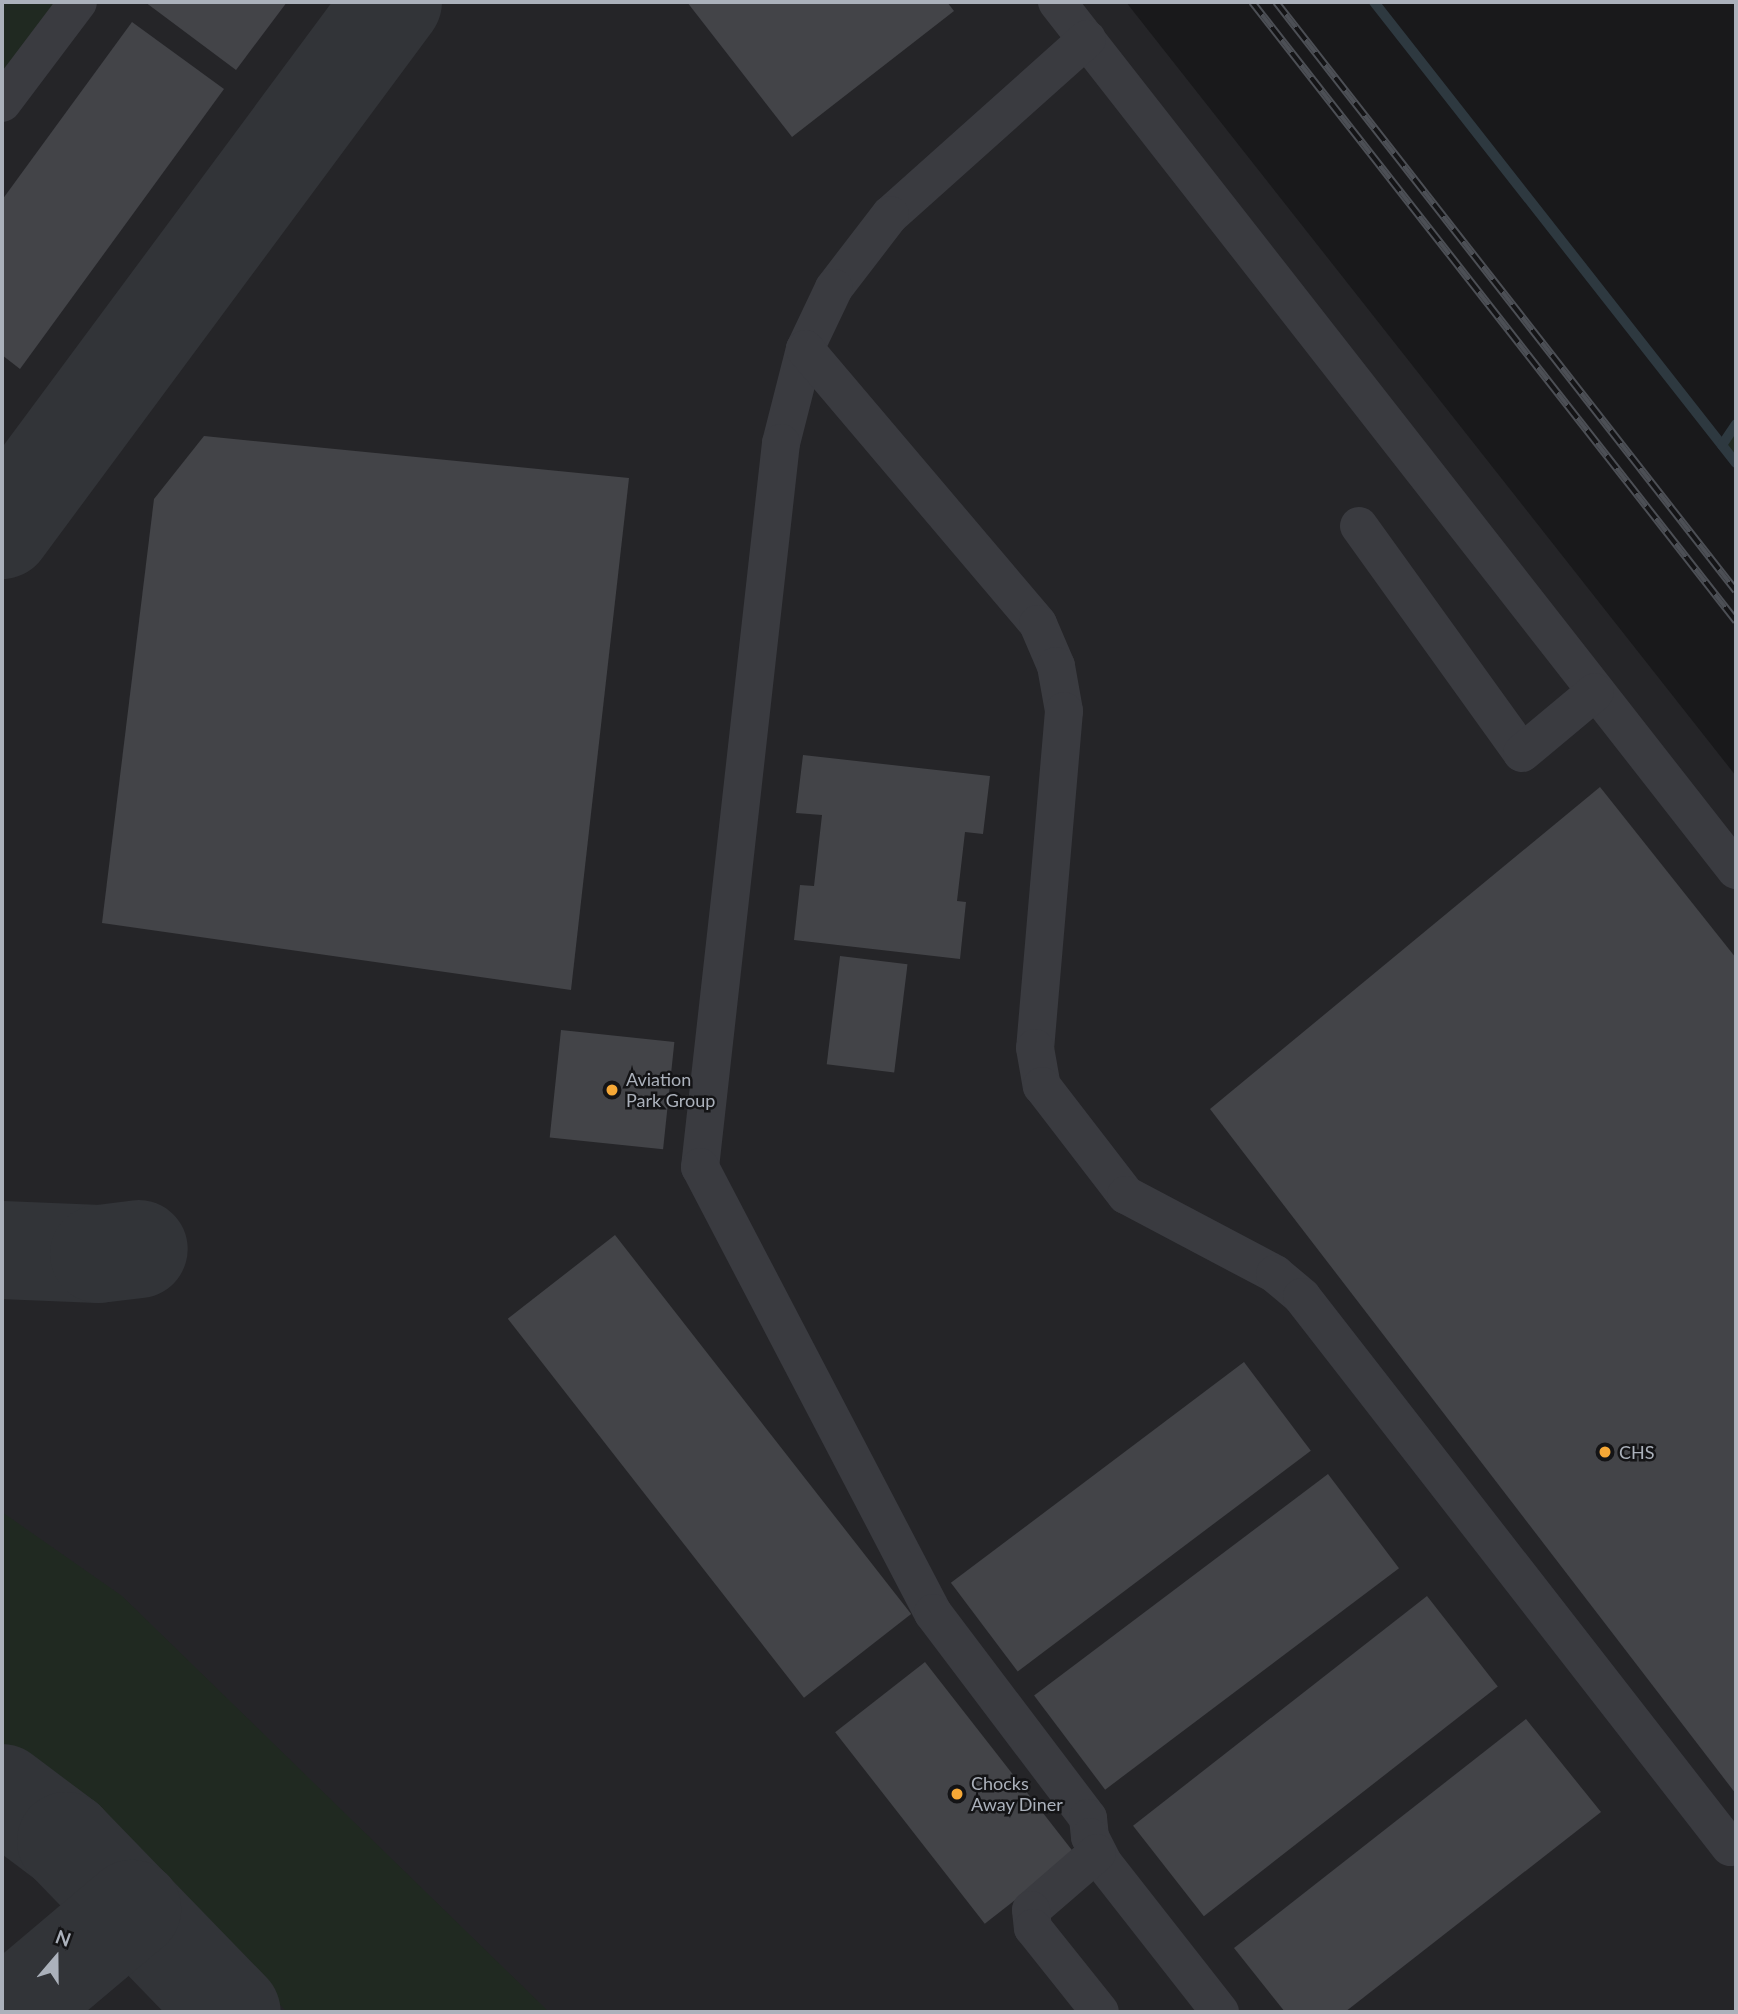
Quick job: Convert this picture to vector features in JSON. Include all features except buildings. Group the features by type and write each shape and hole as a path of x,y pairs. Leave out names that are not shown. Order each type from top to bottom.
{"lane":[{"path":"2,103 78,2"},
{"path":"1057,2 1736,870"},
{"path":"1087,39 890,215 834,288 805,349 781,443 700,1167 933,1613 1088,1818 1097,1853 1220,2012"},
{"path":"805,349 1038,624 1056,666 1064,711 1035,1048 1042,1087 1126,1195 1275,1273 1301,1297 1730,1847"},
{"path":"1359,526 1522,753 1595,692"},
{"path":"1097,1853 1031,1910 1033,1928 1100,2012"}],"shaded area":[{"path":"2,2 1126,2 1736,776 1736,2012 2,2012"},
{"path":"2,2 61,2 2,81"},
{"path":"1736,424 1736,463 1722,445"},
{"path":"2,1512 122,1596 549,2012 287,2012 87,1803 2,1743"}],"waterway":[{"path":"1374,2 1736,463"},
{"path":"1722,445 1736,424"}],"taxiway":[{"path":"2,530 393,2"},
{"path":"2,1250 99,1254 139,1249"},
{"path":"2,1793 66,1841 232,2012"},
{"path":"10,2012 132,1909"}],"railway":[{"path":"1252,2 1736,621"},
{"path":"1276,2 1736,591"}],"place":[{"name":"Aviation Park Group","path":"612,1090"},
{"name":"CHS","path":"1605,1452"},
{"name":"Chocks Away Diner","path":"957,1794"}]}
